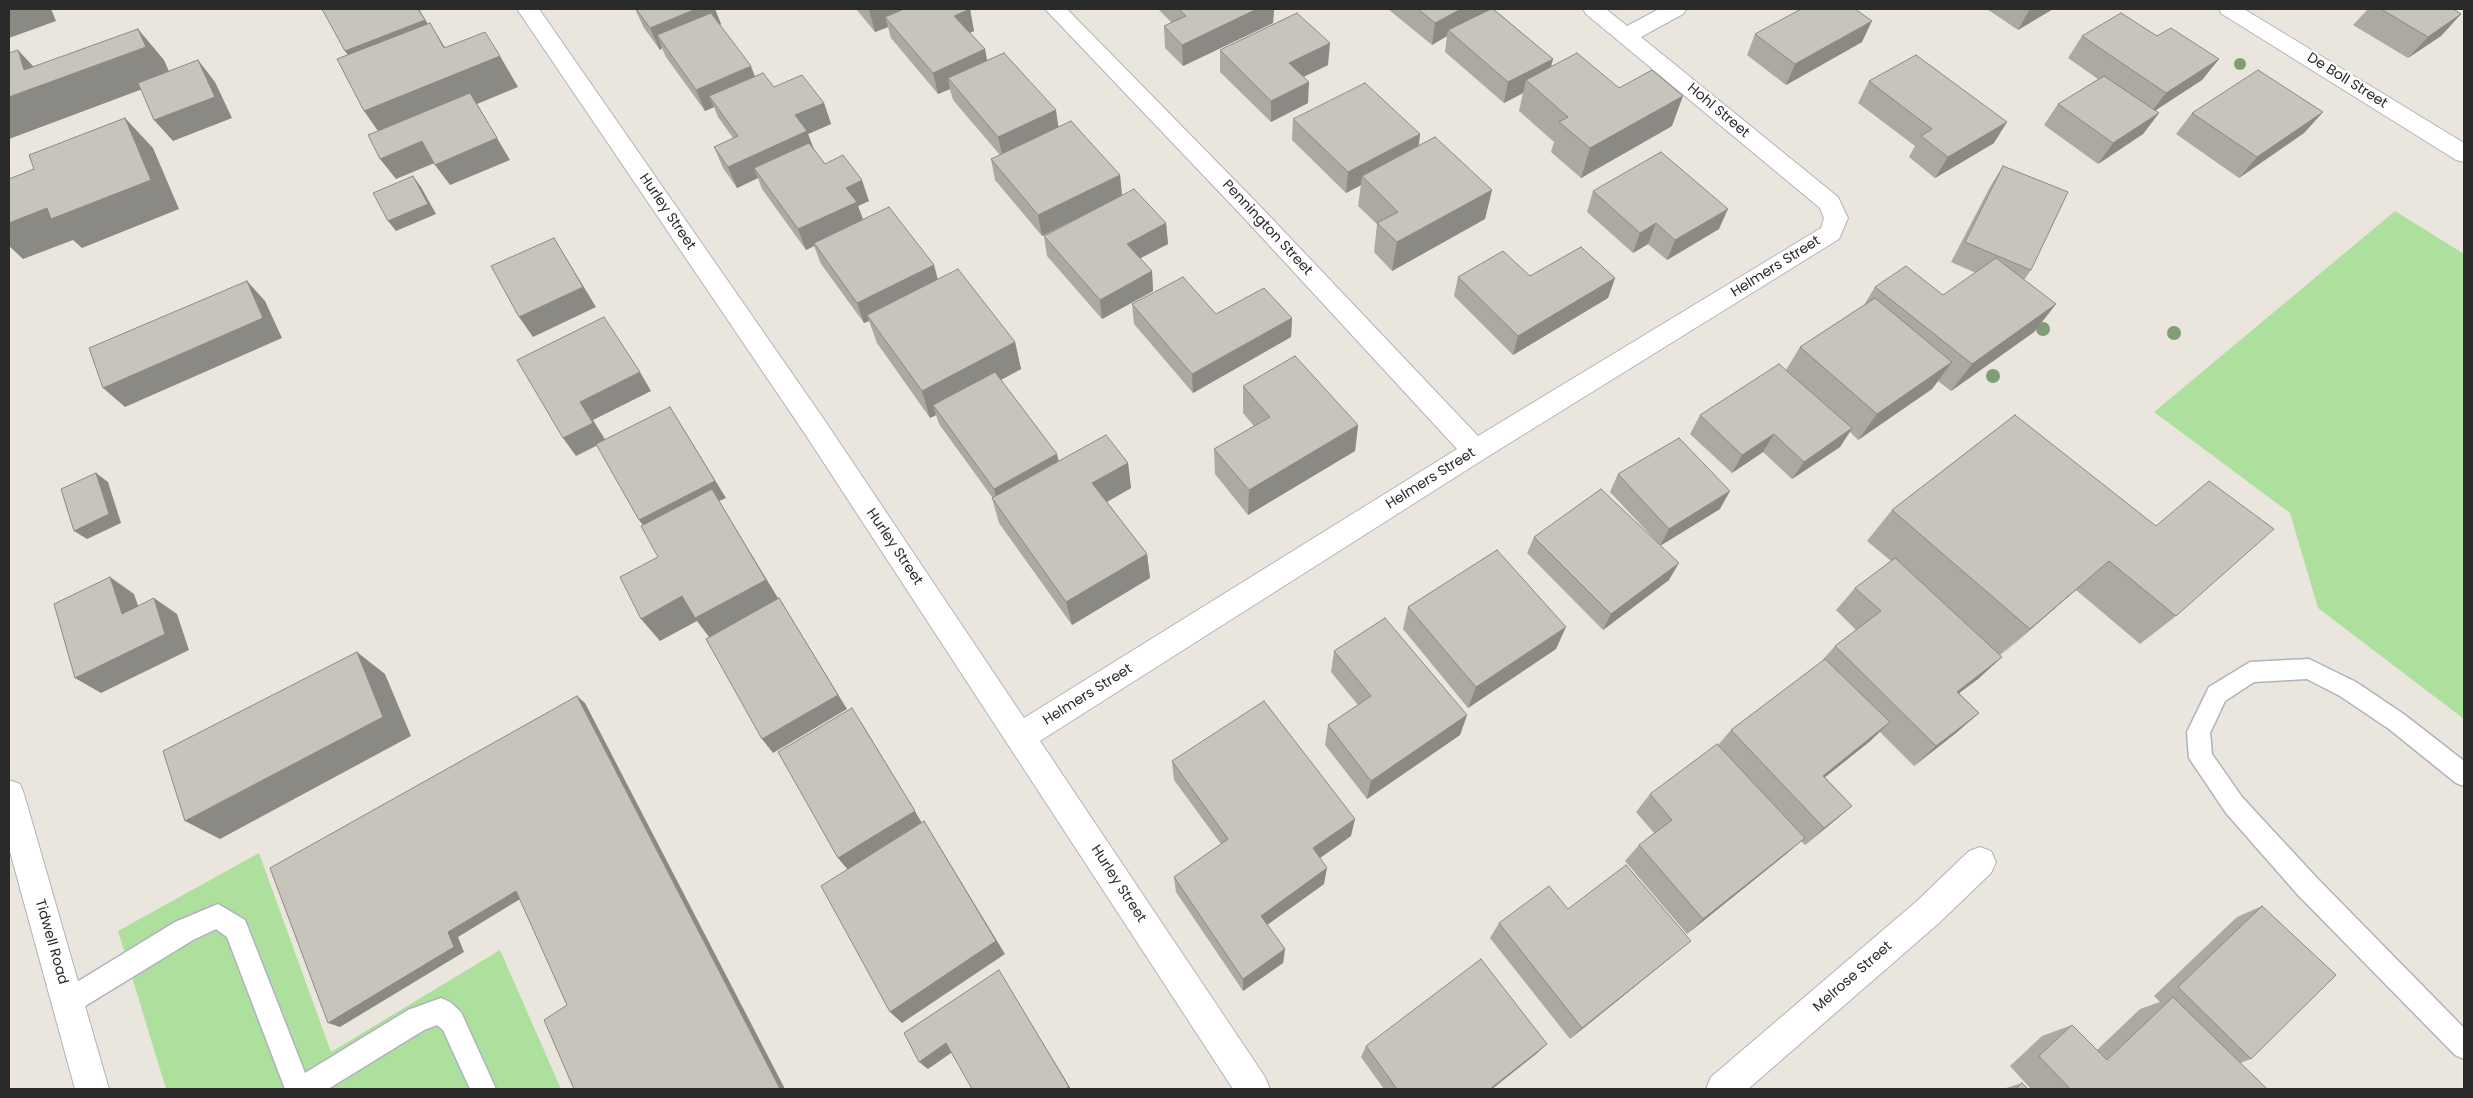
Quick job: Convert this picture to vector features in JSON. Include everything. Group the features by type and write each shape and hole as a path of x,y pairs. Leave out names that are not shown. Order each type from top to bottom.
{"street":[{"name":"Hurley Street","path":"528,9 808,418 1253,1089"},
{"name":"Pennington Street","path":"1054,9 1252,212 1475,451"},
{"name":"Hohl Street","path":"1593,9 1830,203 1836,218"},
{"path":"1627,35 1676,9"},
{"name":"De Boll Street","path":"2229,9 2464,154"},
{"name":"Helmers Street","path":"1021,737 1475,451 1831,233 1836,218"},
{"name":"Tidwell Road","path":"9,794 92,1089"},
{"name":"Melrose Street","path":"1723,1089 1928,912 1980,862"}],"lane":[{"path":"2464,774 2372,705 2348,689 2309,669 2250,672 2217,694 2198,732 2201,758 2234,804 2314,893 2464,1046"},
{"path":"68,1002 184,931 218,916 236,929 298,1089"},
{"path":"304,1089 417,1019 441,1011 452,1021 483,1089"}],"green space":[{"path":"2395,211 2464,254 2464,719 2318,608 2290,513 2154,412"},
{"path":"259,853 331,1052 500,950 561,1089 166,1089 118,931"}],"building":[{"path":"322,9 418,9 425,20 345,51"},
{"path":"636,9 696,9 650,28"},
{"path":"904,9 970,9 954,16 985,49 933,73 885,17"},
{"path":"1179,9 1257,9 1182,45 1164,26 1186,16"},
{"path":"1418,9 1461,9 1435,23"},
{"path":"1491,9 1553,59 1508,82 1448,30"},
{"path":"1801,9 1855,9 1872,21 1795,64 1755,34"},
{"path":"2381,9 2453,9 2461,14 2428,37"},
{"path":"711,13 751,66 696,90 657,35"},
{"path":"1297,13 1330,43 1289,63 1309,82 1271,101 1220,50"},
{"path":"2121,13 2157,36 2171,28 2219,59 2166,93 2082,36"},
{"path":"430,23 444,48 485,32 500,56 364,111 337,59"},
{"path":"138,29 146,47 9,97 9,53 18,50 24,70"},
{"path":"1004,53 1056,110 998,137 948,78"},
{"path":"1577,53 1619,88 1652,70 1683,96 1590,148 1559,122 1568,117 1526,80"},
{"path":"1916,55 2007,122 1948,157 1921,136 1932,129 1869,81"},
{"path":"198,60 215,97 154,120 138,83"},
{"path":"2258,70 2323,112 2257,157 2192,113"},
{"path":"763,73 774,87 802,75 824,103 795,115 807,131 728,167 714,147 738,136 709,96"},
{"path":"2104,76 2159,113 2113,143 2058,104"},
{"path":"1365,83 1420,134 1348,172 1293,119"},
{"path":"470,93 497,138 435,165 422,141 380,159 368,135"},
{"path":"125,118 151,180 51,219 47,208 9,223 9,179 34,169 29,155"},
{"path":"1071,121 1120,175 1038,215 991,159"},
{"path":"1435,137 1492,190 1397,242 1377,223 1398,212 1362,176"},
{"path":"809,143 825,164 843,155 862,180 846,188 857,202 798,229 754,168"},
{"path":"1661,152 1728,209 1675,240 1656,223 1640,233 1593,191"},
{"path":"2003,166 2068,192 2031,270 1965,242"},
{"path":"413,176 428,204 388,221 373,193"},
{"path":"1134,189 1166,223 1127,244 1152,271 1100,300 1044,236"},
{"path":"889,207 934,265 857,303 814,243"},
{"path":"554,238 583,287 519,317 491,266"},
{"path":"1581,247 1615,278 1518,336 1458,277 1503,251 1530,276"},
{"path":"1996,258 2056,304 1972,364 1875,287 1906,266 1943,295"},
{"path":"958,269 1015,342 922,391 867,315"},
{"path":"1183,277 1216,314 1264,288 1292,318 1192,374 1132,304"},
{"path":"247,281 263,318 103,388 89,348"},
{"path":"1875,298 1952,362 1877,414 1800,347"},
{"path":"604,317 640,372 580,402 593,423 563,438 517,360"},
{"path":"1295,356 1358,425 1249,490 1214,449 1270,417 1243,386"},
{"path":"1779,364 1852,428 1804,462 1774,434 1742,455 1700,415"},
{"path":"995,372 1057,454 994,489 933,405"},
{"path":"670,407 715,481 639,520 596,444"},
{"path":"2015,415 2156,526 2209,481 2274,529 2176,616 2109,561 2030,629 1892,510"},
{"path":"1106,435 1128,463 1092,483 1147,554 1066,602 992,498"},
{"path":"1679,438 1730,491 1669,529 1618,474"},
{"path":"96,473 109,514 74,531 61,489"},
{"path":"712,489 766,580 695,618 682,596 641,619 620,577 658,557 641,526"},
{"path":"1601,489 1679,563 1611,614 1534,537"},
{"path":"1497,550 1566,627 1476,687 1408,607"},
{"path":"1895,558 2002,657 1957,692 1979,713 1936,746 1835,646 1881,611 1855,588"},
{"path":"110,577 122,614 154,598 165,634 75,678 54,604"},
{"path":"779,598 838,695 762,739 706,639"},
{"path":"1385,618 1467,715 1371,781 1328,725 1371,696 1334,651"},
{"path":"357,652 383,717 185,821 163,751"},
{"path":"1825,659 1890,722 1823,776 1852,806 1824,828 1731,730"},
{"path":"577,696 780,1089 574,1089 544,1020 567,1005 516,891 448,932 454,947 328,1023 270,868"},
{"path":"1264,701 1355,819 1313,848 1327,868 1261,916 1285,949 1243,979 1174,877 1228,839 1172,761"},
{"path":"852,708 915,811 838,858 778,752"},
{"path":"1717,744 1805,838 1703,919 1639,845 1672,820 1650,794"},
{"path":"924,821 996,941 890,1012 821,886"},
{"path":"1626,865 1691,941 1582,1028 1499,923 1549,886 1568,909"},
{"path":"2262,906 2336,975 2251,1059 2178,987"},
{"path":"1481,959 1547,1044 1490,1089 1397,1089 1366,1046"},
{"path":"999,970 1069,1087 1065,1089 972,1089 946,1043 919,1062 904,1033"},
{"path":"2173,997 2267,1089 2070,1089 2039,1056 2072,1025 2107,1060"},
{"path":"2022,1083 2028,1089 2016,1089"}]}
